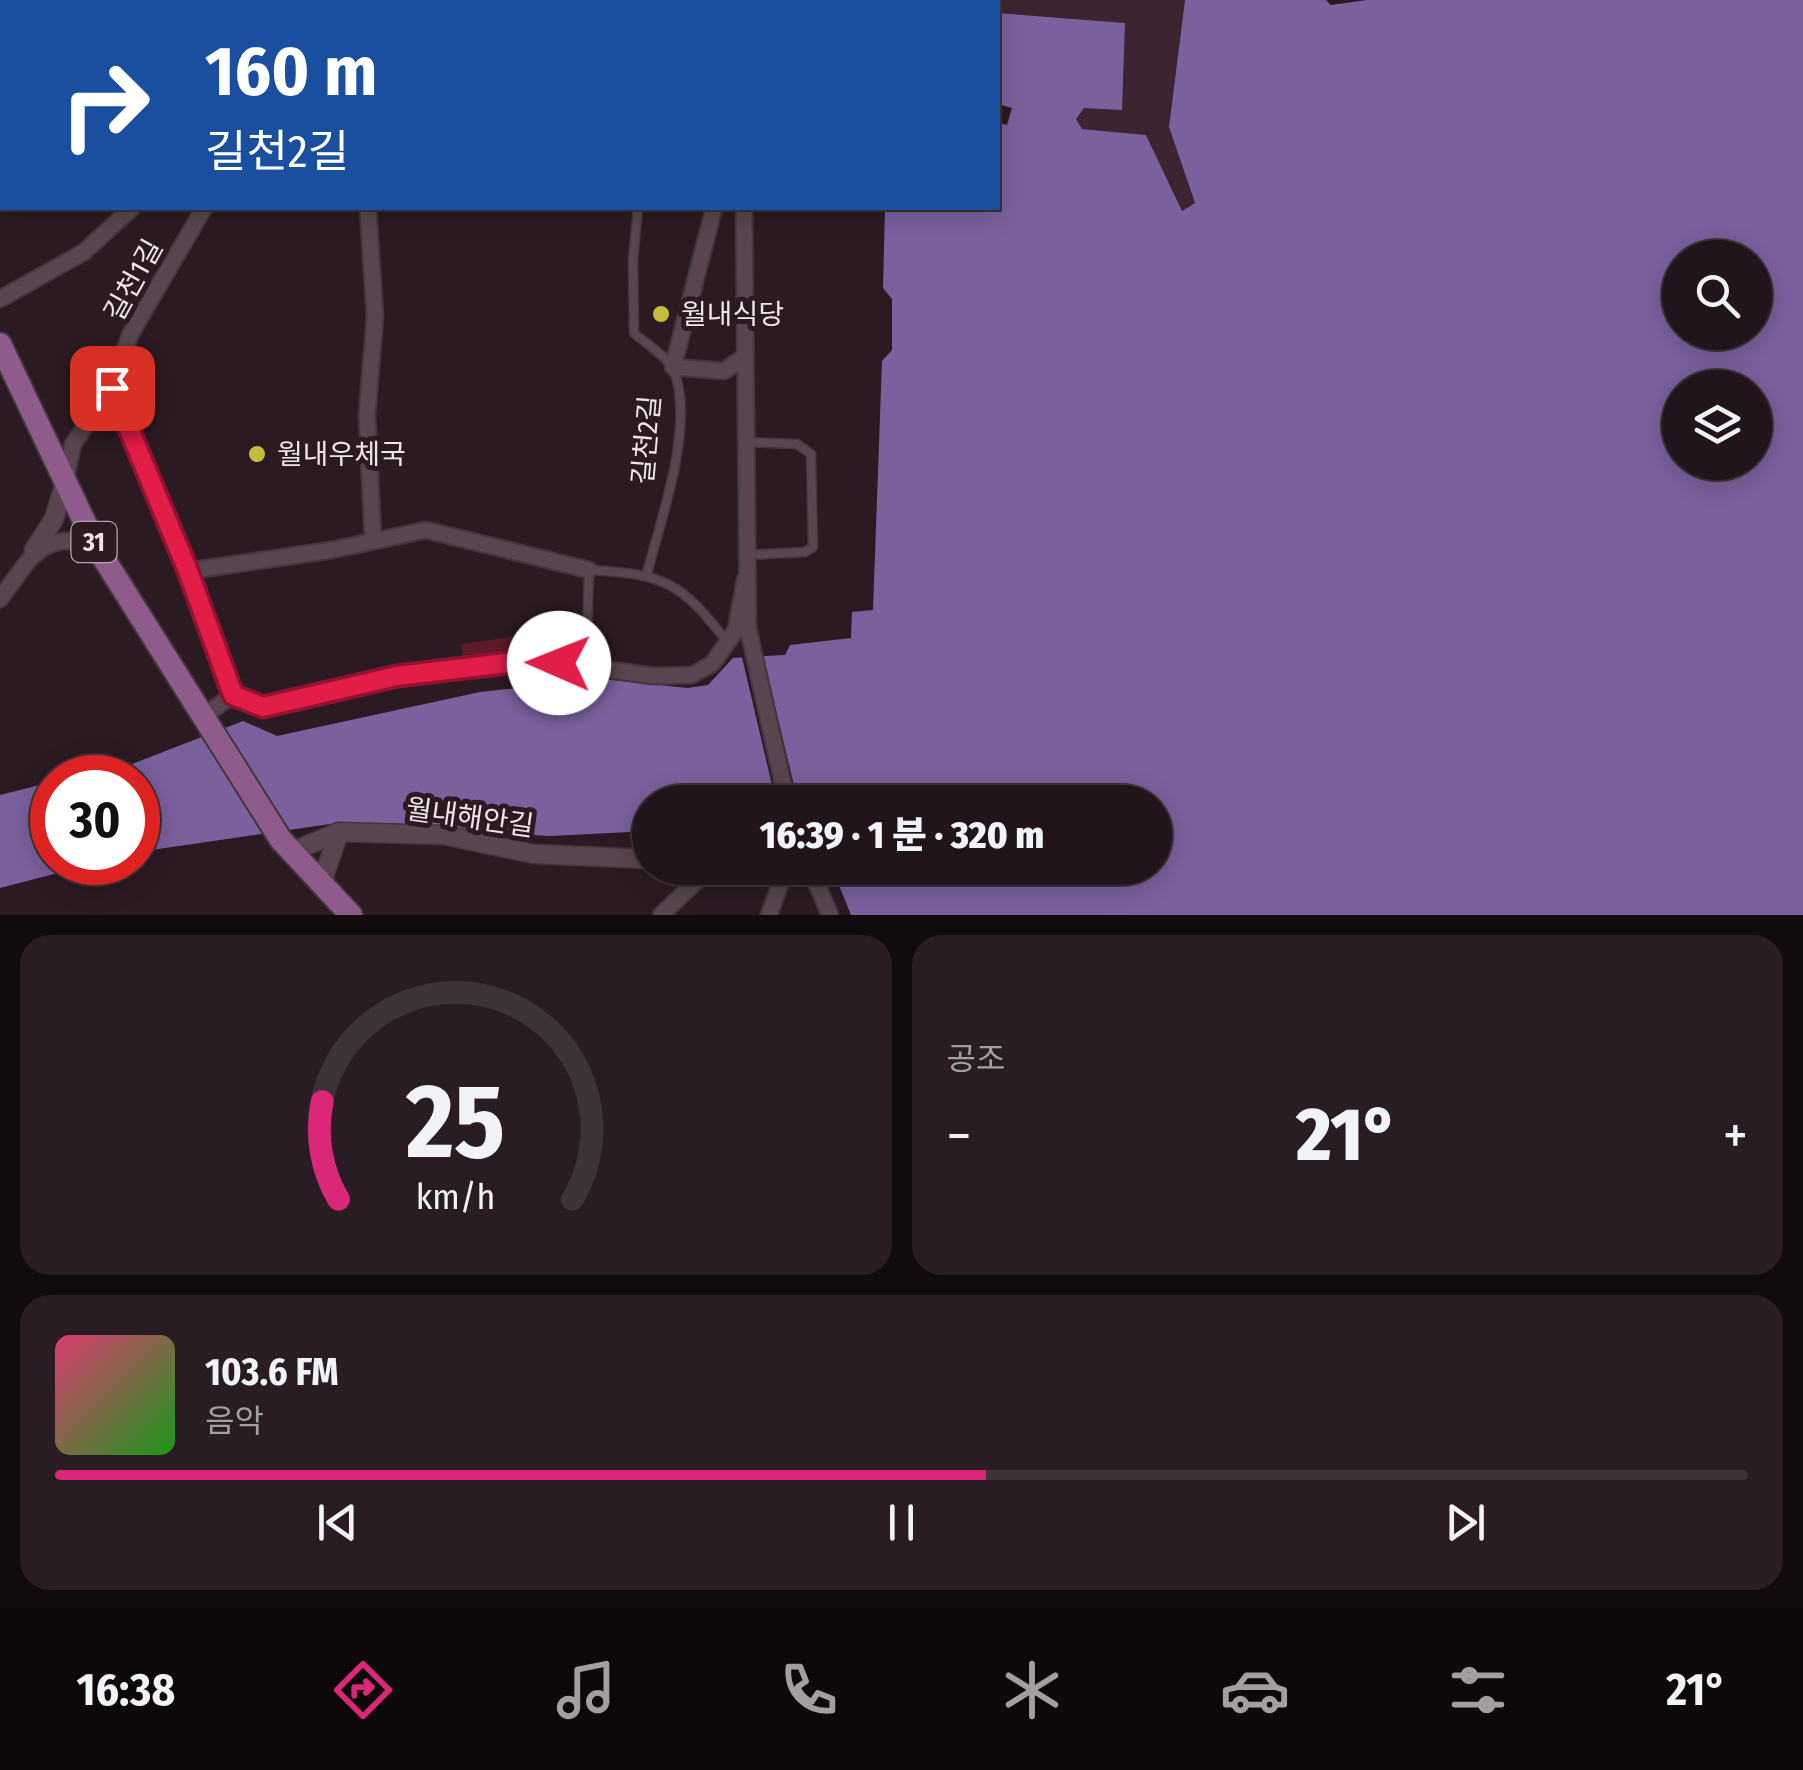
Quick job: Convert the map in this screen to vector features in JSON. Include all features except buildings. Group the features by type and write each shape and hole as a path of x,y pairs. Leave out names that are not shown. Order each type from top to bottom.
{"main road":[{"name":"31","path":"0,344 64,486 96,546 286,846"},
{"path":"286,846 350,915"}],"street":[{"path":"0,299 84,252 130,210"},
{"name":"길천1길","path":"64,486 73,444 112,388 130,335 203,210"},
{"path":"368,210 374,316 367,415 373,538"},
{"path":"713,210 673,367 724,371 745,356"},
{"path":"112,388 188,571 233,695 263,707 412,674 532,660 652,676 692,675 712,664 728,643 743,606 744,210"},
{"path":"0,599 54,519 64,486"},
{"path":"188,571 332,550 373,538 426,530 589,570"},
{"path":"34,550 74,539 96,546"},
{"path":"745,580 752,650 784,785"},
{"path":"208,721 233,695"},
{"path":"286,846 339,832"},
{"path":"320,885 339,832"},
{"name":"월내해안길","path":"339,832 444,835 534,854 632,859"},
{"path":"661,915 692,885"},
{"path":"769,915 785,885"},
{"path":"817,885 830,915"}],"lane":[{"name":"길천2길","path":"638,210 633,259 634,333 673,367 680,406 674,464 647,573"},
{"path":"745,442 797,444 811,454 813,546 805,552 745,556"},
{"path":"586,667 589,570 647,573 688,594 728,643"}],"shaded area":[{"path":"1000,0 1185,0 1169,126 1195,204 1182,211 1146,135 1082,129 1076,119 1125,23 1000,13"},
{"path":"1185,0 1326,0 1331,5 1367,0 1803,0 1803,915 851,915 839,885 1172,885 1172,785 632,785 632,832 549,836 337,823 160,849 160,755 155,755 243,721 277,736 480,692 603,679 688,688 708,685 733,658 785,655 790,645 851,638 852,612 873,610 882,361 892,350 892,299 883,288 885,210 1000,210 1000,123 1007,125 1012,108 1000,105 1000,13 1125,23 1122,110 1084,108 1076,119 1082,129 1146,135 1182,211 1195,203 1169,127"},
{"path":"30,788 30,880 0,888 0,795"}],"pier":[{"path":"762,652 794,785 772,785 741,653"}],"place":[{"name":"월내식당","path":"661,314"},
{"name":"월내우체국","path":"257,454"}],"route":[{"path":"112,388 188,571 233,695 263,707 397,676 532,660 559,663"}]}
